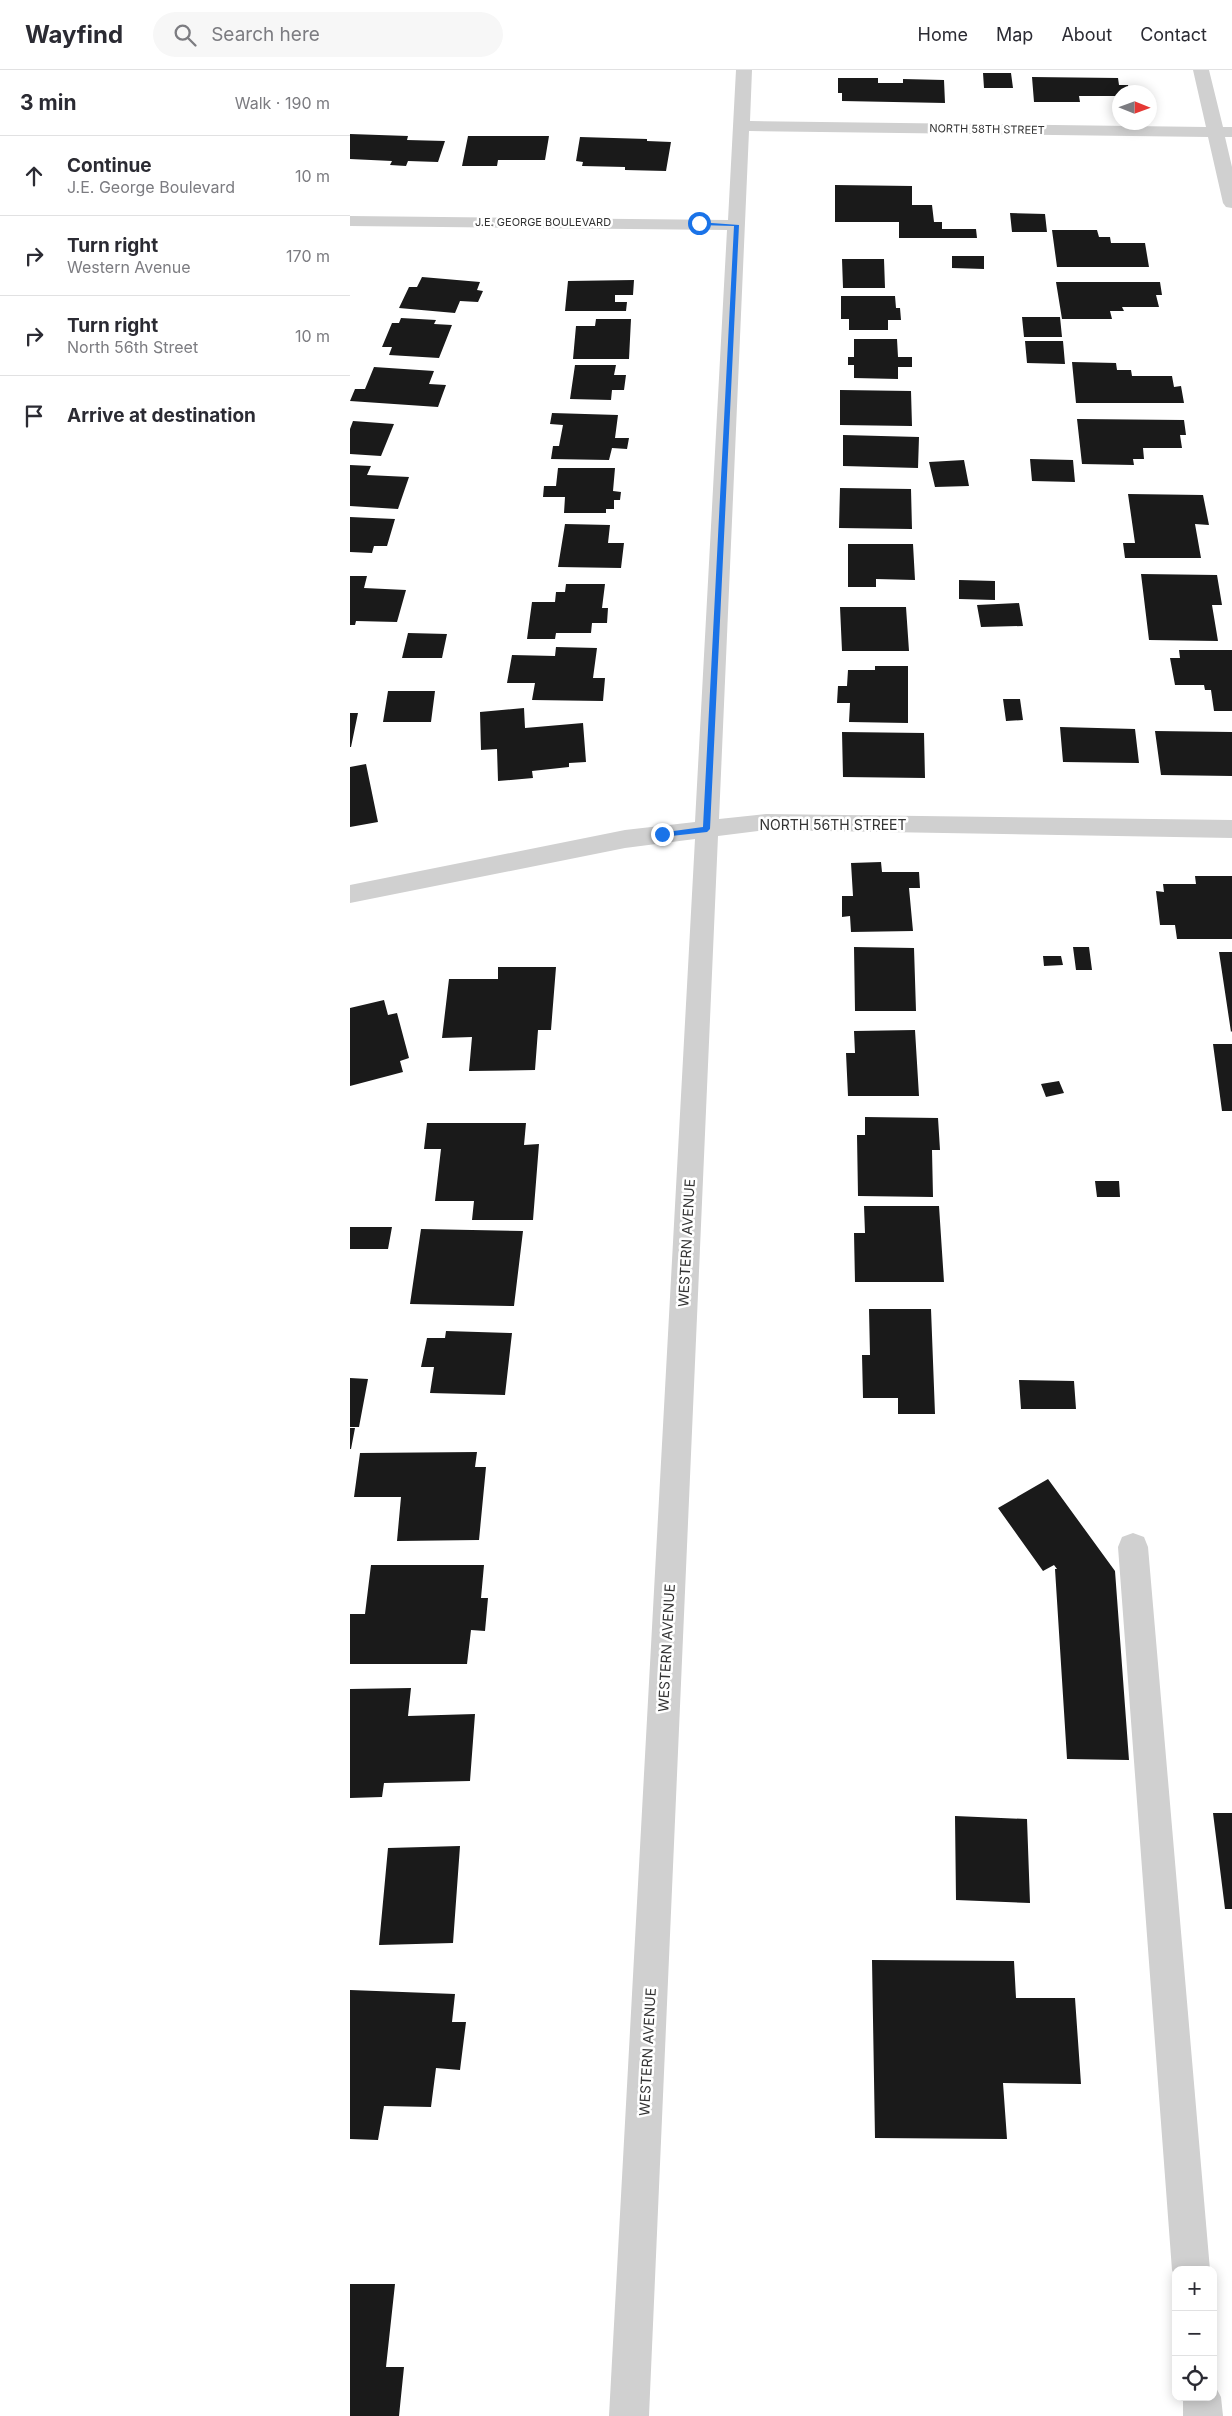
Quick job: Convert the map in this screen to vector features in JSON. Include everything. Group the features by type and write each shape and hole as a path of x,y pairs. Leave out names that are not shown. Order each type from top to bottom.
{"street":[{"name":"WESTERN AVENUE","path":"629,2416 744,70"},
{"path":"1201,70 1224,132 1232,203"},
{"name":"NORTH 58TH STREET","path":"741,126 1224,132"},
{"name":"J.E. GEORGE BOULEVARD","path":"350,221 737,225"},
{"name":"NORTH 56TH STREET","path":"350,894 625,839 766,822 1232,829"},
{"path":"1133,1547 1191,2266"},
{"path":"1202,2401 1203,2416"}],"building":[{"path":"983,73 1011,73 1013,88 984,88"},
{"path":"1032,77 1118,78 1119,85 1112,85 1112,96 1079,96 1080,102 1034,102"},
{"path":"838,78 878,78 878,83 903,83 903,79 944,80 945,103 842,101 842,93 838,93"},
{"path":"350,134 408,136 407,140 445,141 438,162 408,161 406,166 390,165 392,161 350,159"},
{"path":"468,136 549,136 545,160 498,160 497,166 462,166"},
{"path":"580,137 647,139 647,141 671,142 666,171 625,170 625,167 582,166 583,162 576,161"},
{"path":"835,185 912,186 912,205 932,205 934,222 942,222 942,229 976,229 977,238 899,238 899,222 835,222"},
{"path":"1010,213 1045,214 1047,232 1012,232"},
{"path":"1052,230 1097,230 1099,237 1110,237 1111,243 1145,243 1149,267 1057,267"},
{"path":"952,256 984,256 984,269 952,268"},
{"path":"842,259 884,259 885,288 843,288"},
{"path":"422,277 480,282 477,290 483,291 478,302 460,301 455,313 399,308 409,287 417,287"},
{"path":"634,280 633,295 615,295 615,302 627,302 626,311 565,311 568,281"},
{"path":"1056,282 1160,282 1162,295 1156,295 1159,307 1122,307 1124,311 1110,311 1112,319 1062,319"},
{"path":"841,296 895,296 896,308 900,308 901,320 888,320 888,330 849,330 849,319 841,319"},
{"path":"1022,317 1060,317 1062,337 1024,337"},
{"path":"401,318 436,320 434,324 452,325 439,358 389,355 392,347 382,347 392,323 399,323"},
{"path":"596,319 631,319 629,359 573,359 576,326 595,326"},
{"path":"854,339 897,339 898,357 912,357 912,367 898,367 898,379 854,378 854,365 848,365 848,357 854,357"},
{"path":"1025,341 1063,341 1065,364 1027,363"},
{"path":"1072,362 1116,363 1117,370 1131,370 1132,376 1172,376 1174,387 1181,386 1184,403 1076,403"},
{"path":"575,365 616,365 614,375 626,375 624,390 612,390 611,400 570,399"},
{"path":"374,367 434,371 429,384 446,385 438,407 350,401 355,389 365,389"},
{"path":"840,390 911,391 912,426 840,425"},
{"path":"552,413 618,415 615,438 629,438 627,449 612,448 609,460 551,459 553,446 559,446 563,425 550,424"},
{"path":"1077,419 1184,420 1186,435 1180,435 1182,448 1143,448 1144,459 1133,459 1134,465 1082,464"},
{"path":"353,421 394,424 381,456 350,454 350,429"},
{"path":"843,435 919,437 918,468 843,466"},
{"path":"1030,459 1073,460 1075,482 1032,481"},
{"path":"964,460 969,486 935,487 929,462"},
{"path":"350,465 371,466 367,475 409,477 398,509 350,506"},
{"path":"558,468 615,468 613,491 621,492 620,500 614,500 614,509 606,509 606,513 564,513 565,497 543,497 544,486 556,486"},
{"path":"840,488 911,489 912,529 839,528"},
{"path":"1128,494 1203,495 1209,525 1195,524 1201,558 1125,558 1123,543 1135,543"},
{"path":"350,517 395,519 387,546 374,546 372,553 350,552"},
{"path":"565,524 610,525 608,543 624,543 621,568 558,567"},
{"path":"848,544 913,544 915,580 876,579 876,587 848,587"},
{"path":"1141,574 1217,575 1222,605 1212,605 1218,641 1149,640"},
{"path":"350,576 367,576 364,588 406,590 397,622 356,621 355,625 350,625"},
{"path":"959,580 995,581 995,600 959,599"},
{"path":"566,584 605,584 602,608 608,608 607,623 592,623 591,633 556,633 555,639 527,639 532,602 555,602 556,592 565,592"},
{"path":"1019,603 1023,626 981,627 977,605"},
{"path":"840,607 906,607 909,651 842,651"},
{"path":"408,633 447,634 442,658 402,658"},
{"path":"556,647 597,648 593,678 605,678 603,701 532,700 535,683 507,683 512,655 555,656"},
{"path":"1179,650 1232,650 1232,711 1214,711 1211,690 1205,690 1204,685 1175,685 1170,658 1180,658"},
{"path":"875,666 908,666 908,723 849,722 850,703 837,703 838,686 847,686 848,670 875,670"},
{"path":"388,691 435,691 431,722 383,722"},
{"path":"1003,699 1020,699 1023,720 1006,721"},
{"path":"524,708 525,728 583,723 586,762 569,763 569,767 532,771 533,778 498,781 497,749 481,750 480,712"},
{"path":"350,713 358,713 351,747 350,747"},
{"path":"1060,727 1135,729 1139,763 1063,762"},
{"path":"1155,731 1232,732 1232,776 1161,775"},
{"path":"842,732 924,733 925,778 843,777"},
{"path":"366,764 378,822 350,827 350,767"},
{"path":"881,862 882,872 919,872 920,888 909,888 913,931 851,932 850,916 842,917 842,896 853,896 851,863"},
{"path":"1195,876 1232,876 1232,939 1177,939 1175,925 1160,925 1156,891 1164,892 1163,884 1196,884"},
{"path":"854,947 914,948 916,1011 855,1011"},
{"path":"1073,947 1089,947 1092,970 1076,970"},
{"path":"1219,952 1232,952 1231,1032"},
{"path":"1043,956 1061,956 1063,965 1044,966"},
{"path":"498,967 556,967 551,1030 538,1030 535,1070 469,1071 472,1037 442,1038 449,979 498,979"},
{"path":"384,1000 388,1015 397,1013 409,1058 400,1061 403,1072 350,1086 350,1008"},
{"path":"915,1030 919,1096 848,1096 846,1053 855,1053 854,1031"},
{"path":"1213,1044 1232,1044 1232,1111 1222,1111"},
{"path":"1059,1081 1064,1093 1046,1097 1041,1084"},
{"path":"865,1117 938,1118 940,1150 932,1150 933,1197 858,1196 857,1135 865,1135"},
{"path":"427,1123 526,1123 524,1145 539,1144 533,1220 472,1220 474,1201 435,1201 441,1149 424,1149"},
{"path":"1095,1181 1119,1181 1120,1197 1097,1197"},
{"path":"864,1206 939,1206 944,1282 855,1282 854,1233 865,1233"},
{"path":"350,1227 392,1227 388,1249 350,1249"},
{"path":"421,1229 523,1231 514,1306 410,1304"},
{"path":"869,1309 931,1309 935,1414 898,1414 898,1398 863,1398 862,1355 870,1355"},
{"path":"446,1331 512,1333 505,1395 430,1393 434,1367 421,1367 427,1338 445,1338"},
{"path":"350,1378 368,1379 359,1427 350,1427"},
{"path":"1019,1380 1074,1381 1076,1409 1021,1409"},
{"path":"350,1428 355,1428 351,1449 350,1449"},
{"path":"477,1452 475,1467 486,1467 479,1540 397,1541 401,1497 354,1497 360,1453"},
{"path":"1048,1479 1115,1571 1129,1760 1067,1759 1055,1569 1057,1569 1054,1565 1043,1571 998,1508"},
{"path":"371,1565 484,1565 481,1598 488,1598 485,1631 471,1630 467,1664 350,1664 350,1614 365,1614"},
{"path":"411,1688 408,1716 475,1714 470,1781 384,1783 382,1797 350,1798 350,1689"},
{"path":"1213,1813 1232,1813 1232,1909 1225,1909"},
{"path":"955,1816 1027,1819 1030,1903 956,1900"},
{"path":"460,1846 453,1943 379,1945 388,1848"},
{"path":"872,1960 1014,1961 1016,1998 1075,1998 1081,2084 1003,2083 1007,2139 875,2138"},
{"path":"350,1990 455,1994 452,2022 466,2022 460,2070 436,2068 431,2107 384,2106 378,2140 350,2139"},
{"path":"350,2284 395,2284 386,2367 404,2367 399,2416 350,2416"}],"route":[{"path":"662,834 707,829 737,225 699,223"}]}
